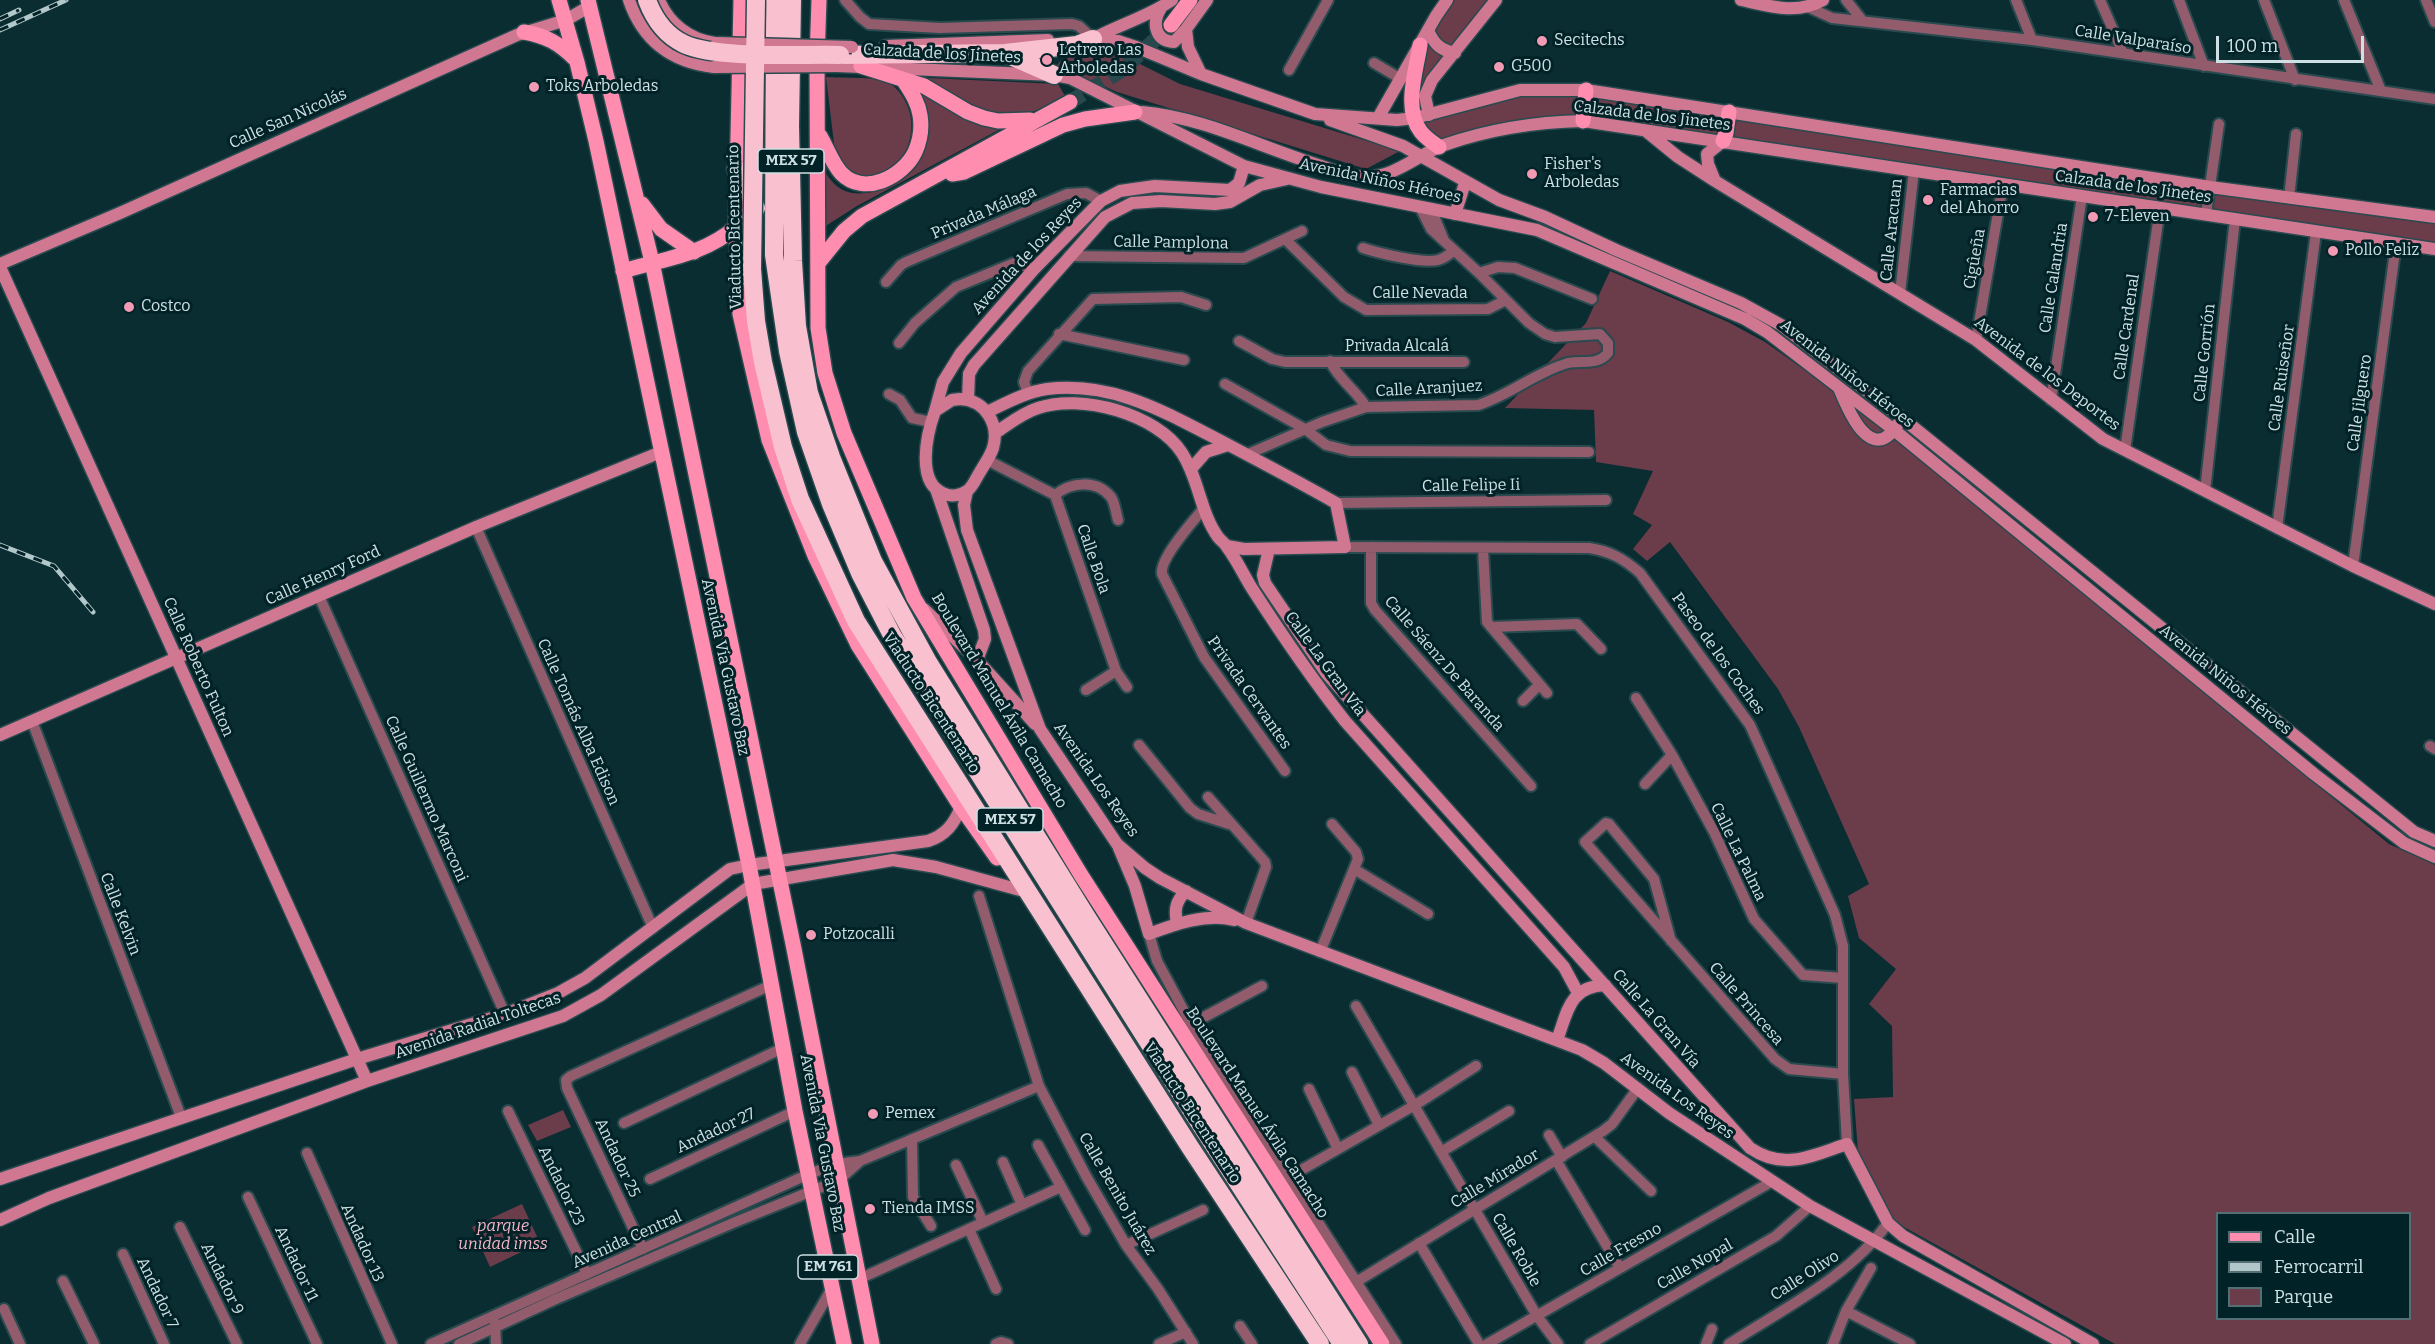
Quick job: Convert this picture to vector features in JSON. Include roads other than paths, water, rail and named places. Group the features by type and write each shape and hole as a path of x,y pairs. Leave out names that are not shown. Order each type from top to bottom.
{"highway":[{"path":"646,0 654,18 665,31 685,45 722,52 843,56 1005,53 1077,45 1093,39"},
{"name":"Viaducto Bicentenario","path":"756,0 752,257 756,321 783,447 808,518 856,621 877,656 1190,1148 1320,1344"},
{"name":"MEX 57","path":"775,0 774,255 788,351 806,432 831,504 860,573 892,635 1195,1116 1342,1344"},
{"name":"MEX 57","path":"792,0 790,149 797,326 813,404 831,457 873,561 928,662 1086,916 1359,1344"},
{"path":"1005,53 1054,75"},
{"path":"736,169 752,202 775,229"}],"main road":[{"name":"Avenida Via Gustavo Baz","path":"559,0 597,141 753,884 795,1111 844,1344"},
{"path":"741,0 736,169 740,314 769,440 815,556 858,645 961,807 1020,890 1310,1344"},
{"name":"Boulevard Manuel Ávila Camacho","path":"819,0 818,328 825,373 844,433 914,598 1081,875 1382,1344"},
{"path":"1179,27 1190,0"},
{"name":"Avenida Via Gustavo Baz","path":"589,3 639,200 872,1344"},
{"path":"524,32 553,40 577,62"},
{"path":"1420,45 1413,86 1422,116 1421,132 1439,147"},
{"path":"861,66 924,86 968,112 984,118 998,122 1036,119"},
{"path":"819,132 834,163 843,174 854,181 866,184 880,182 894,175 907,164 916,151 920,135 921,116 918,104 904,81"},
{"path":"1582,122 1586,90"},
{"path":"819,262 851,224 888,201 1070,102"},
{"path":"934,177 964,171 1063,125 1085,119 1135,112"},
{"path":"1723,141 1729,112"},
{"path":"639,200 661,229 694,252"},
{"path":"624,271 694,252 714,244 736,227"}],"street":[{"name":"Calzada de los Jinetes","path":"629,0 644,31 664,50 687,63 714,67 1093,39 1118,41 1201,74 1315,114 1378,118 1422,116 1486,97 1520,90 1586,90 2210,187 2435,218"},
{"name":"Calzada de los Jinetes","path":"659,0 673,21 694,38 717,43 843,56 861,66 1054,75 1083,83 1135,112 1184,118 1286,155 1363,177 1394,172 1439,147 1506,127 1533,123 1582,122 1723,141 2435,249"},
{"path":"845,0 869,24 940,28 1072,24 1079,26 1093,39 1120,24 1161,8 1172,0"},
{"path":"1161,8 1155,20 1157,33 1174,42 1179,27 1207,0"},
{"path":"1289,70 1328,0"},
{"path":"1378,118 1447,0"},
{"path":"1741,0 1776,4 1793,9 1808,7 1823,0"},
{"path":"1846,0 1862,20"},
{"path":"2016,0 2032,40"},
{"path":"2100,0 2123,53"},
{"path":"2179,0 2204,66"},
{"path":"2264,0 2295,80"},
{"path":"2344,0 2381,91"},
{"path":"2426,0 2435,22"},
{"path":"1422,116 1425,96 1432,80 1493,1"},
{"name":"Calle San Nicolás","path":"0,266 524,32 566,20 589,3"},
{"name":"Calle Valparaíso","path":"1808,7 1832,18 2032,40 2435,99"},
{"path":"1179,27 1201,74"},
{"path":"1428,30 1440,49 1455,53"},
{"path":"1374,63 1401,79"},
{"name":"Avenida Niños Héroes","path":"1135,112 1244,166 1289,179 1537,230 1745,320 1767,332 1894,430 2314,774 2404,843 2435,857"},
{"name":"Avenida Niños Héroes","path":"1315,114 1422,155 1465,183 1499,200 1545,217 1741,303 1781,325 1902,418 2414,832 2435,841"},
{"path":"2206,214 2219,124"},
{"name":"Avenida de los Deportes","path":"1645,130 1678,158 1976,340 2087,429 2277,528 2435,603"},
{"path":"2289,198 2296,134"},
{"path":"1715,181 1708,164 1707,154 1723,141"},
{"path":"1244,166 1244,187"},
{"name":"Calle Aracuan","path":"1900,293 1914,170"},
{"name":"Avenida de los Reyes","path":"933,417 943,382 951,368 1034,269 1101,201 1120,191 1155,186 1230,190 1289,179"},
{"path":"1455,214 1465,183"},
{"name":"Cigûeña","path":"1976,340 2003,184"},
{"name":"Avenida de los Reyes","path":"968,400 969,374 974,365 1105,217 1132,203 1161,201 1215,204 1236,200 1244,187"},
{"name":"Privada Málaga","path":"886,282 906,262 1067,194 1086,193 1101,201"},
{"name":"Calle Calandria","path":"2051,400 2082,196"},
{"name":"Calle Aranjuez","path":"1248,454 1305,429 1366,407 1478,405 1494,400 1565,364 1595,362 1608,353 1608,343 1600,334 1566,337 1545,334 1529,323 1479,273 1431,230 1425,208"},
{"name":"Calle Cardenal","path":"2125,450 2160,208"},
{"name":"Calle Gorrión","path":"2205,491 2235,219"},
{"name":"Calle Pamplona","path":"1069,256 1231,259 1257,254 1302,231"},
{"name":"Calle Ruiseñor","path":"2277,528 2316,232"},
{"name":"Calle Nevada","path":"1285,239 1344,297 1366,310 1488,309 1506,300"},
{"name":"Calle Jilguero","path":"2353,566 2396,244"},
{"path":"1363,248 1388,255 1433,261 1454,251"},
{"path":"898,343 915,323 956,287 1014,263 1034,269"},
{"name":"Calle Roberto Fulton","path":"0,266 366,1081"},
{"path":"1479,273 1498,267 1515,268 1592,299"},
{"path":"1028,393 1024,382 1028,371 1059,334 1090,302 1097,298 1181,297 1206,305"},
{"path":"1059,334 1184,360"},
{"name":"Privada Alcalá","path":"1239,341 1278,361 1464,362"},
{"name":"Privada Alcalá","path":"1330,361 1338,376 1357,392 1366,407"},
{"path":"1225,384 1305,429 1326,445 1350,451 1589,453"},
{"path":"987,412 1028,393 1069,387 1136,399 1248,454 1336,503 1345,547"},
{"path":"1838,387 1852,419 1867,436 1877,439 1888,435 1902,418"},
{"path":"889,394 902,402 912,418 933,417 952,400 968,400 987,412 995,433 993,448 967,491 949,496 936,489"},
{"name":"Calle La Gran Vía","path":"995,433 1023,414 1038,408 1068,402 1137,417 1155,426 1173,441 1191,469 1204,508 1219,538 1227,546 1287,643 1338,713 1564,967 1578,993"},
{"path":"933,417 926,464 930,481 936,489 982,621 985,639 977,660"},
{"path":"1191,469 1206,452 1228,445"},
{"name":"Calle Henry Ford","path":"0,735 476,527 661,452"},
{"path":"987,460 1055,495 1075,484 1099,489 1111,498 1118,520"},
{"name":"Avenida Los Reyes","path":"967,491 964,518 967,530 1040,729 1117,844 1145,868 1246,922 1582,1050 1604,1063 1669,1113 1810,1206 2066,1344"},
{"name":"Calle Bola","path":"1055,495 1116,671 1127,687"},
{"name":"Calle Felipe Ii","path":"1336,503 1606,500"},
{"name":"Privada Cervantes","path":"1204,508 1187,528 1162,566 1162,574 1204,657 1285,771"},
{"path":"1327,548 1340,520"},
{"name":"Calle Tomás Alba Edison","path":"476,527 653,928"},
{"name":"Paseo de los Coches","path":"1227,546 1244,549 1589,548 1605,550 1618,556 1640,573 1750,726 1835,915 1843,946 1843,1074 1846,1144 1888,1223"},
{"name":"Calle Sáenz De Baranda","path":"1371,547 1371,595 1375,610 1531,786"},
{"name":"Calle La Gran Vía","path":"1269,549 1263,575 1265,583 1326,673 1750,1148 1781,1161 1793,1160 1846,1144"},
{"path":"1483,549 1486,614 1491,627 1543,689 1523,701"},
{"name":"Calle Guillermo Marconi","path":"319,596 505,1014"},
{"path":"914,598 977,660 1040,729"},
{"path":"1491,627 1572,623 1581,627 1601,650"},
{"path":"1086,690 1116,671"},
{"name":"Calle La Palma","path":"1636,699 1672,755 1714,832 1754,919 1803,975 1843,978"},
{"name":"Calle Kelvin","path":"32,721 181,1117"},
{"path":"1139,745 1190,808 1198,814 1230,824"},
{"path":"1645,784 1672,755"},
{"path":"2314,774 2325,760"},
{"path":"1208,797 1262,857 1266,867 1246,922"},
{"name":"Avenida Radial Toltecas","path":"0,1179 357,1059 505,1014 571,988 724,873 749,865 928,841 948,830 961,807"},
{"name":"Calle Princesa","path":"1671,941 1654,879 1606,823 1585,842 1671,941 1782,1065 1789,1069 1808,1072 1843,1074"},
{"path":"1320,952 1358,859 1356,852 1332,824"},
{"name":"Boulevard Manuel Ávila Camacho","path":"1117,844 1136,886 1157,961 1191,1024 1396,1344"},
{"name":"Avenida Radial Toltecas","path":"0,1220 49,1198 366,1081 563,1016 583,1006 753,884 893,860 936,867 1020,890"},
{"path":"1354,869 1428,914"},
{"path":"1177,923 1177,904 1186,891"},
{"name":"Calle Benito Juárez","path":"979,896 1040,1086 1086,1176 1126,1245 1158,1289 1193,1344"},
{"name":"Avenida Los Reyes","path":"1149,934 1177,923 1216,918 1246,922"},
{"name":"Andador 25","path":"643,1249 567,1088 566,1080 771,985"},
{"path":"1191,1024 1262,986"},
{"path":"1557,1040 1572,1001 1578,993 1594,986 1605,986"},
{"name":"Calle Roble","path":"1356,1006 1537,1316 1558,1344"},
{"path":"624,1124 784,1047"},
{"path":"1289,1177 1415,1105 1476,1066"},
{"path":"1352,1072 1379,1125"},
{"path":"836,1164 860,1161 1040,1086"},
{"name":"Calle Mirador","path":"1356,1282 1595,1137 1612,1124 1638,1088"},
{"path":"1309,1089 1338,1149"},
{"name":"Andador 23","path":"508,1111 587,1274"},
{"name":"Andador 27","path":"650,1179 795,1111"},
{"path":"1441,1152 1509,1111"},
{"path":"1549,1135 1559,1158 1620,1268"},
{"path":"1595,1137 1651,1191"},
{"path":"912,1139 913,1197 931,1226"},
{"path":"1038,1145 1085,1230"},
{"name":"Andador 13","path":"307,1153 392,1344"},
{"path":"839,1180 860,1161"},
{"path":"1003,1162 1022,1205"},
{"name":"Avenida Central","path":"431,1344 809,1174 836,1164"},
{"path":"956,1165 983,1222"},
{"name":"Avenida Central","path":"459,1344 479,1340 495,1328 556,1299 839,1180"},
{"name":"Calle Fresno","path":"1487,1344 1771,1182"},
{"path":"859,1279 1061,1187"},
{"name":"Andador 11","path":"248,1197 316,1344"},
{"name":"Calle Nopal","path":"1590,1344 1776,1236 1810,1206"},
{"path":"1126,1245 1203,1210"},
{"path":"1888,1223 1902,1236 2093,1344"},
{"name":"Calle Olivo","path":"1729,1344 1841,1272 1876,1240 1888,1223"},
{"name":"Andador 9","path":"180,1227 237,1344"},
{"path":"969,1229 996,1289"},
{"path":"1419,1243 1479,1344"},
{"name":"Andador 7","path":"123,1254 164,1344"},
{"path":"1833,1344 1846,1311 1871,1268"},
{"path":"63,1281 94,1344"},
{"path":"800,1344 832,1288"},
{"path":"4,1309 20,1344"},
{"path":"1846,1311 1910,1344"},
{"path":"494,1316 496,1344"},
{"path":"477,1323 479,1340"},
{"path":"1240,1326 1252,1344"},
{"path":"1706,1344 1712,1329"},
{"path":"1159,1344 1186,1332"}],"tunnel":[{"path":"1070,102 1122,70 1171,25"}],"railway":[{"path":"0,30 66,0"},
{"path":"0,19 19,10"},
{"path":"0,545 54,566 93,612"}],"place":[{"name":"Secitechs","path":"1542,41"},
{"name":"Letrero Las Arboledas","path":"1047,60"},
{"name":"G500","path":"1499,67"},
{"name":"Toks Arboledas","path":"534,87"},
{"name":"Fisher's Arboledas","path":"1532,174"},
{"name":"Farmacias del Ahorro","path":"1928,200"},
{"name":"7-Eleven","path":"2093,217"},
{"name":"Pollo Feliz","path":"2333,251"},
{"name":"Costco","path":"129,307"},
{"name":"Potzocalli","path":"811,935"},
{"name":"Pemex","path":"873,1114"},
{"name":"Tienda IMSS","path":"870,1209"}],"park label":[{"name":"parque unidad imss","path":"503,1236"}]}
